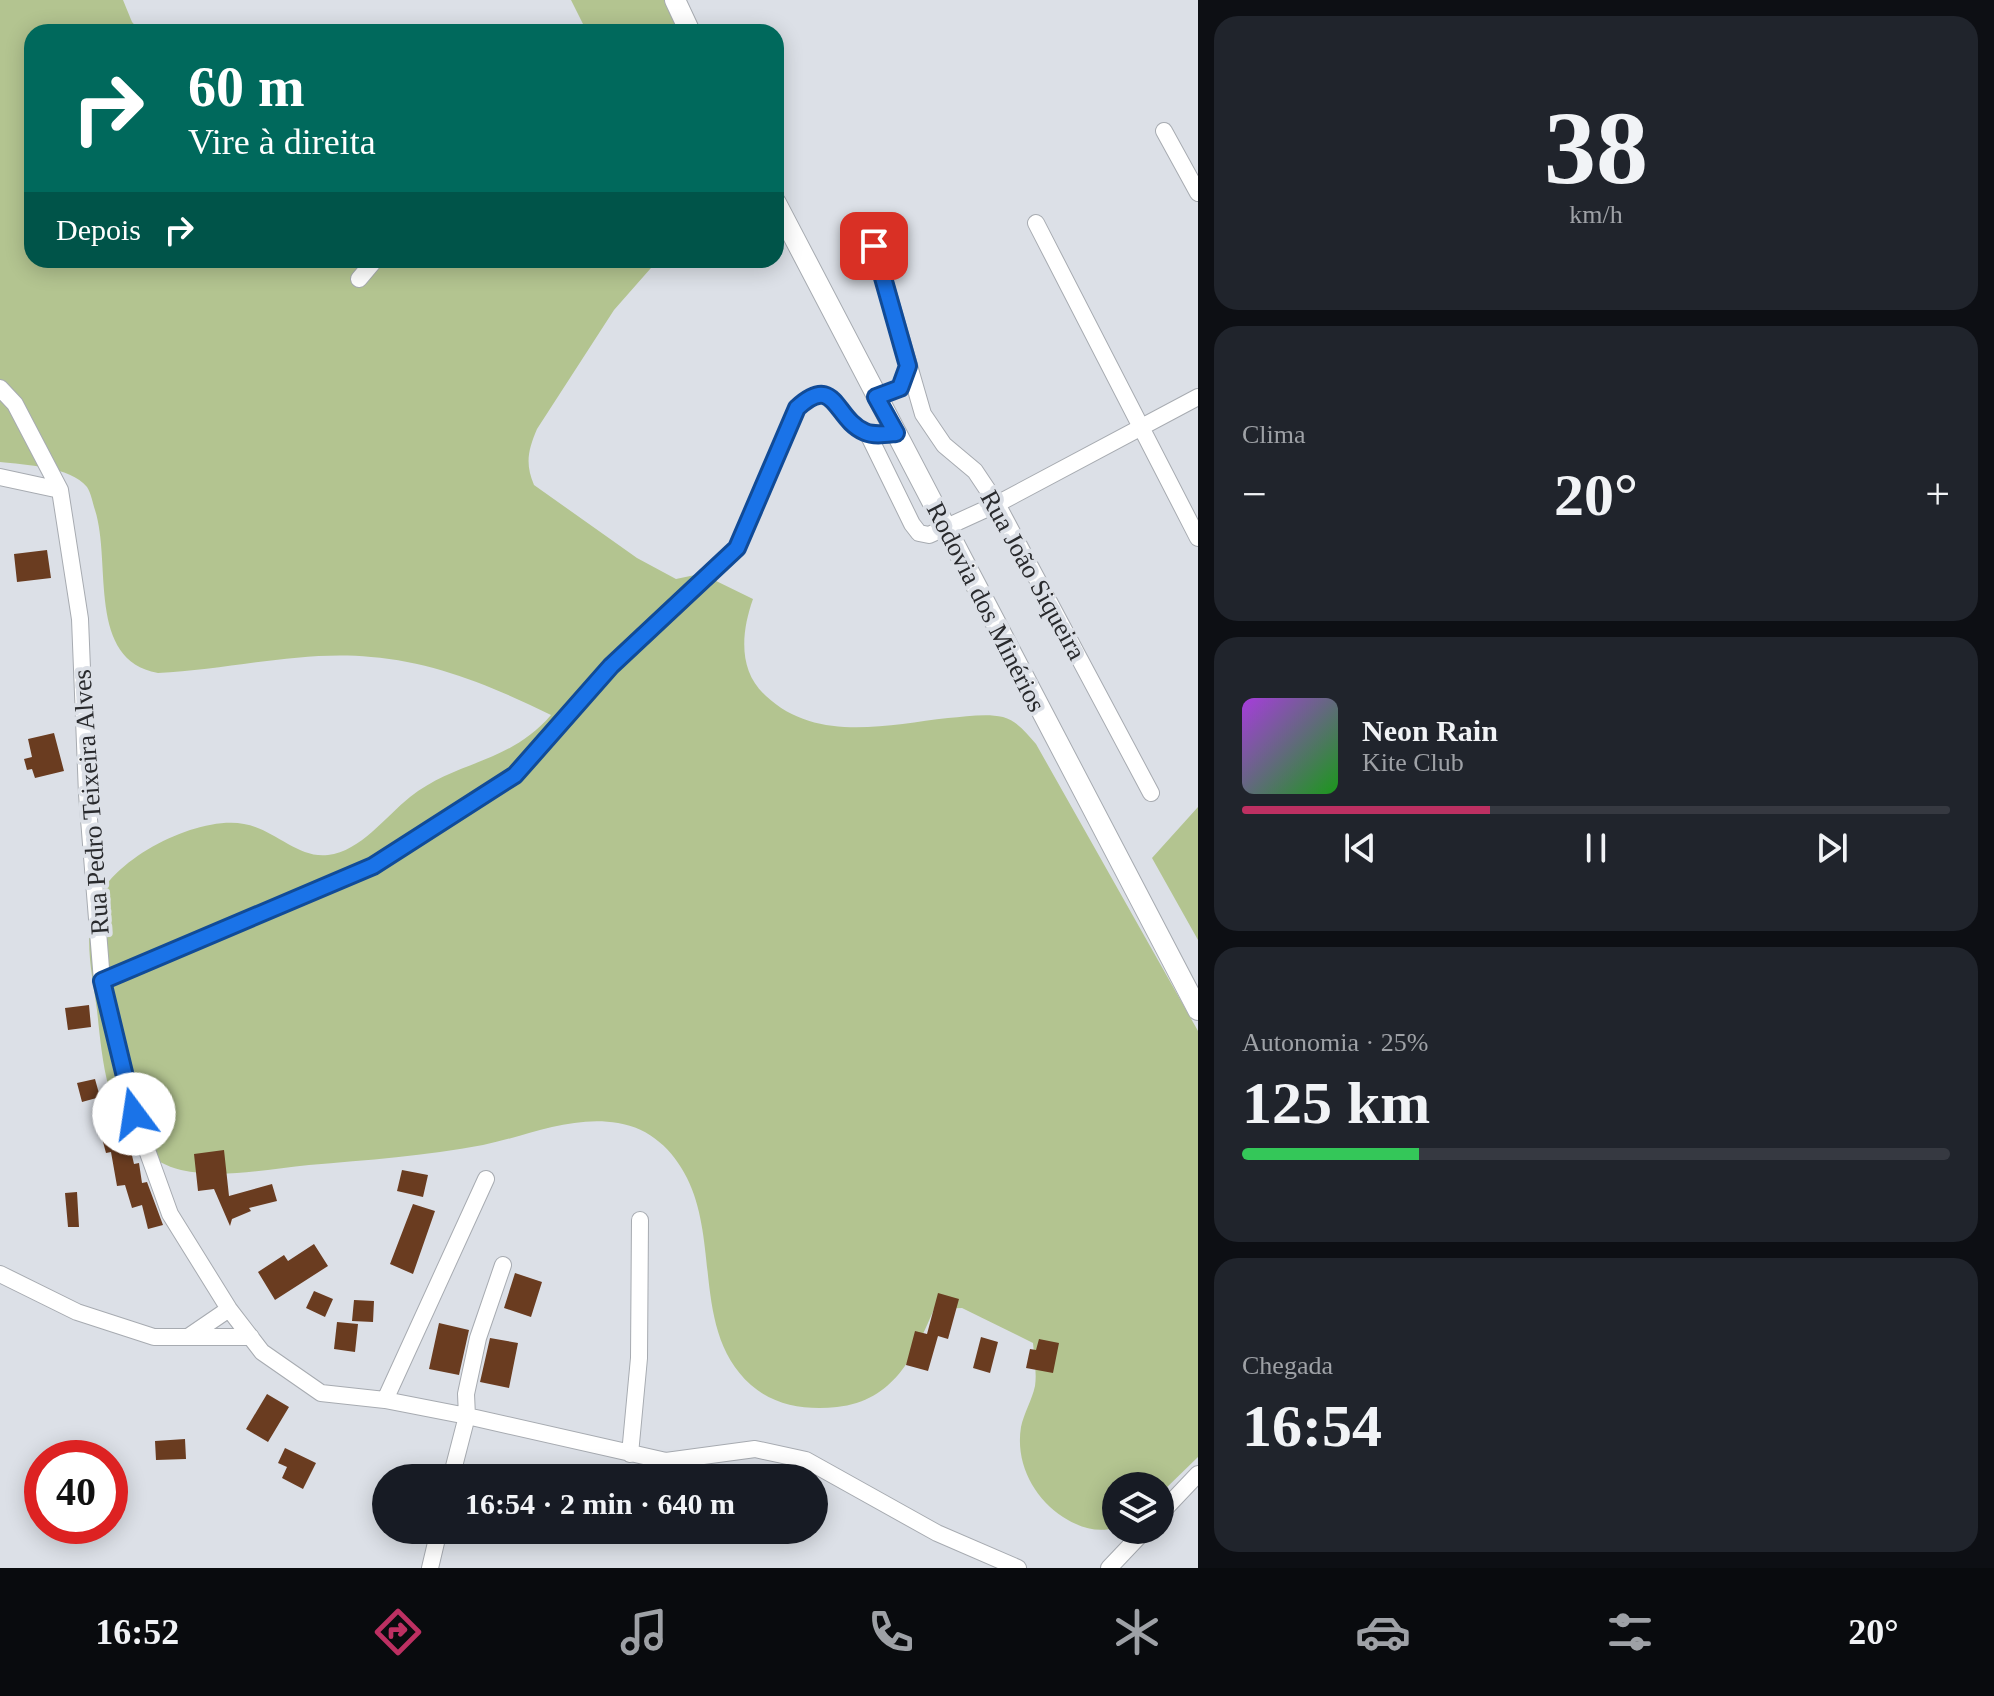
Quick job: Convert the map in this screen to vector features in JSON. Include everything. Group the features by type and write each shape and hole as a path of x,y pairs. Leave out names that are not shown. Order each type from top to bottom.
{"main road":[{"path":"675,0 686,24"},
{"name":"Rodovia dos Minérios","path":"784,219 1198,1010"}],"street":[{"path":"1164,131 1198,193"},
{"path":"1036,223 1198,538"},
{"name":"Rua João Siqueira","path":"868,224 923,414 944,445 975,471 997,504 1151,793"},
{"path":"359,279 368,268"},
{"path":"876,397 900,388 908,366"},
{"name":"Rua Pedro Teixeira Alves","path":"0,388 15,404 60,490 80,619 87,794 102,981 134,1114 170,1214 229,1309 262,1352 321,1393 385,1400 467,1416 666,1461 755,1449 806,1460 937,1533 1018,1568"},
{"path":"102,981 373,866 515,775 611,666 737,548 797,408 810,395 824,394 833,400 851,424 868,434 919,533 929,535 997,504 1198,397"},
{"path":"868,434 896,433"},
{"path":"0,477 60,490"},
{"path":"385,1400 486,1179"},
{"path":"630,1454 639,1358 640,1220"},
{"path":"455,1464 467,1416 466,1394 478,1338 503,1265"},
{"path":"0,1274 87,1315 154,1337 251,1337"},
{"path":"188,1337 229,1309"},
{"path":"1174,1499 1198,1474"},
{"path":"430,1568 436,1544"},
{"path":"1109,1568 1132,1544"}],"green space":[{"path":"0,0 123,0 134,24 24,24 24,268 651,268 614,310 537,429 529,457 534,485 637,558 676,579 695,575 710,578 753,599 744,638 746,663 757,686 786,711 807,720 853,727 996,716 1022,728 1036,744 1198,1031 1198,1457 1174,1480 1174,1472 1102,1472 1102,1530 1069,1521 1035,1490 1021,1454 1021,1427 1035,1386 1033,1343 962,1308 934,1309 910,1359 887,1386 873,1396 857,1403 814,1408 770,1398 751,1385 733,1364 721,1340 709,1286 703,1231 687,1178 675,1158 659,1142 630,1126 601,1121 584,1122 440,1152 212,1174 170,1167 145,1152 120,1119 108,1084 89,947 93,910 101,892 115,875 155,845 179,834 224,823 255,827 306,853 328,855 340,852 362,840 428,785 518,743 551,715 464,677 418,664 371,657 291,658 158,673 135,664 120,650 111,630 100,532 87,487 70,475 0,462"},
{"path":"571,0 669,0 678,24 583,24"},
{"path":"1198,807 1198,940 1152,858"}],"building":[{"path":"47,550 51,578 17,582 14,554"},
{"path":"54,733 64,771 35,778 32,769 27,770 24,759 32,757 28,739"},
{"path":"89,1005 91,1027 68,1030 65,1008"},
{"path":"95,1079 100,1097 82,1102 77,1083"},
{"path":"124,1121 134,1164 139,1163 142,1183 147,1182 163,1225 148,1229 142,1205 132,1208 125,1185 117,1186 111,1152 106,1153 99,1127"},
{"path":"224,1150 229,1196 272,1184 277,1201 249,1208 251,1211 232,1219 230,1226 214,1189 198,1191 194,1154"},
{"path":"402,1170 428,1175 423,1197 397,1191"},
{"path":"77,1192 79,1227 68,1227 65,1193"},
{"path":"413,1204 435,1211 413,1274 390,1264"},
{"path":"314,1244 328,1266 275,1300 258,1272 284,1255 288,1261"},
{"path":"515,1273 542,1282 531,1317 504,1308"},
{"path":"314,1291 333,1299 325,1317 306,1308"},
{"path":"938,1293 959,1299 948,1339 938,1336 928,1371 906,1365 915,1331 927,1334"},
{"path":"354,1300 374,1301 373,1322 352,1321"},
{"path":"337,1322 358,1324 355,1352 334,1349"},
{"path":"439,1323 469,1330 459,1375 429,1369"},
{"path":"981,1337 998,1342 990,1373 973,1368"},
{"path":"490,1338 518,1343 509,1388 480,1382"},
{"path":"1039,1339 1059,1343 1053,1373 1026,1368 1030,1349 1036,1350"},
{"path":"267,1394 289,1407 268,1442 246,1429"},
{"path":"185,1439 186,1459 156,1460 155,1441"},
{"path":"285,1448 316,1463 303,1489 282,1478 287,1467 278,1463"}],"route":[{"path":"134,1114 102,981 373,866 515,775 611,666 737,548 797,408 810,395 824,394 833,400 851,424 868,434 896,433 876,397 900,388 908,366 874,246"}]}
